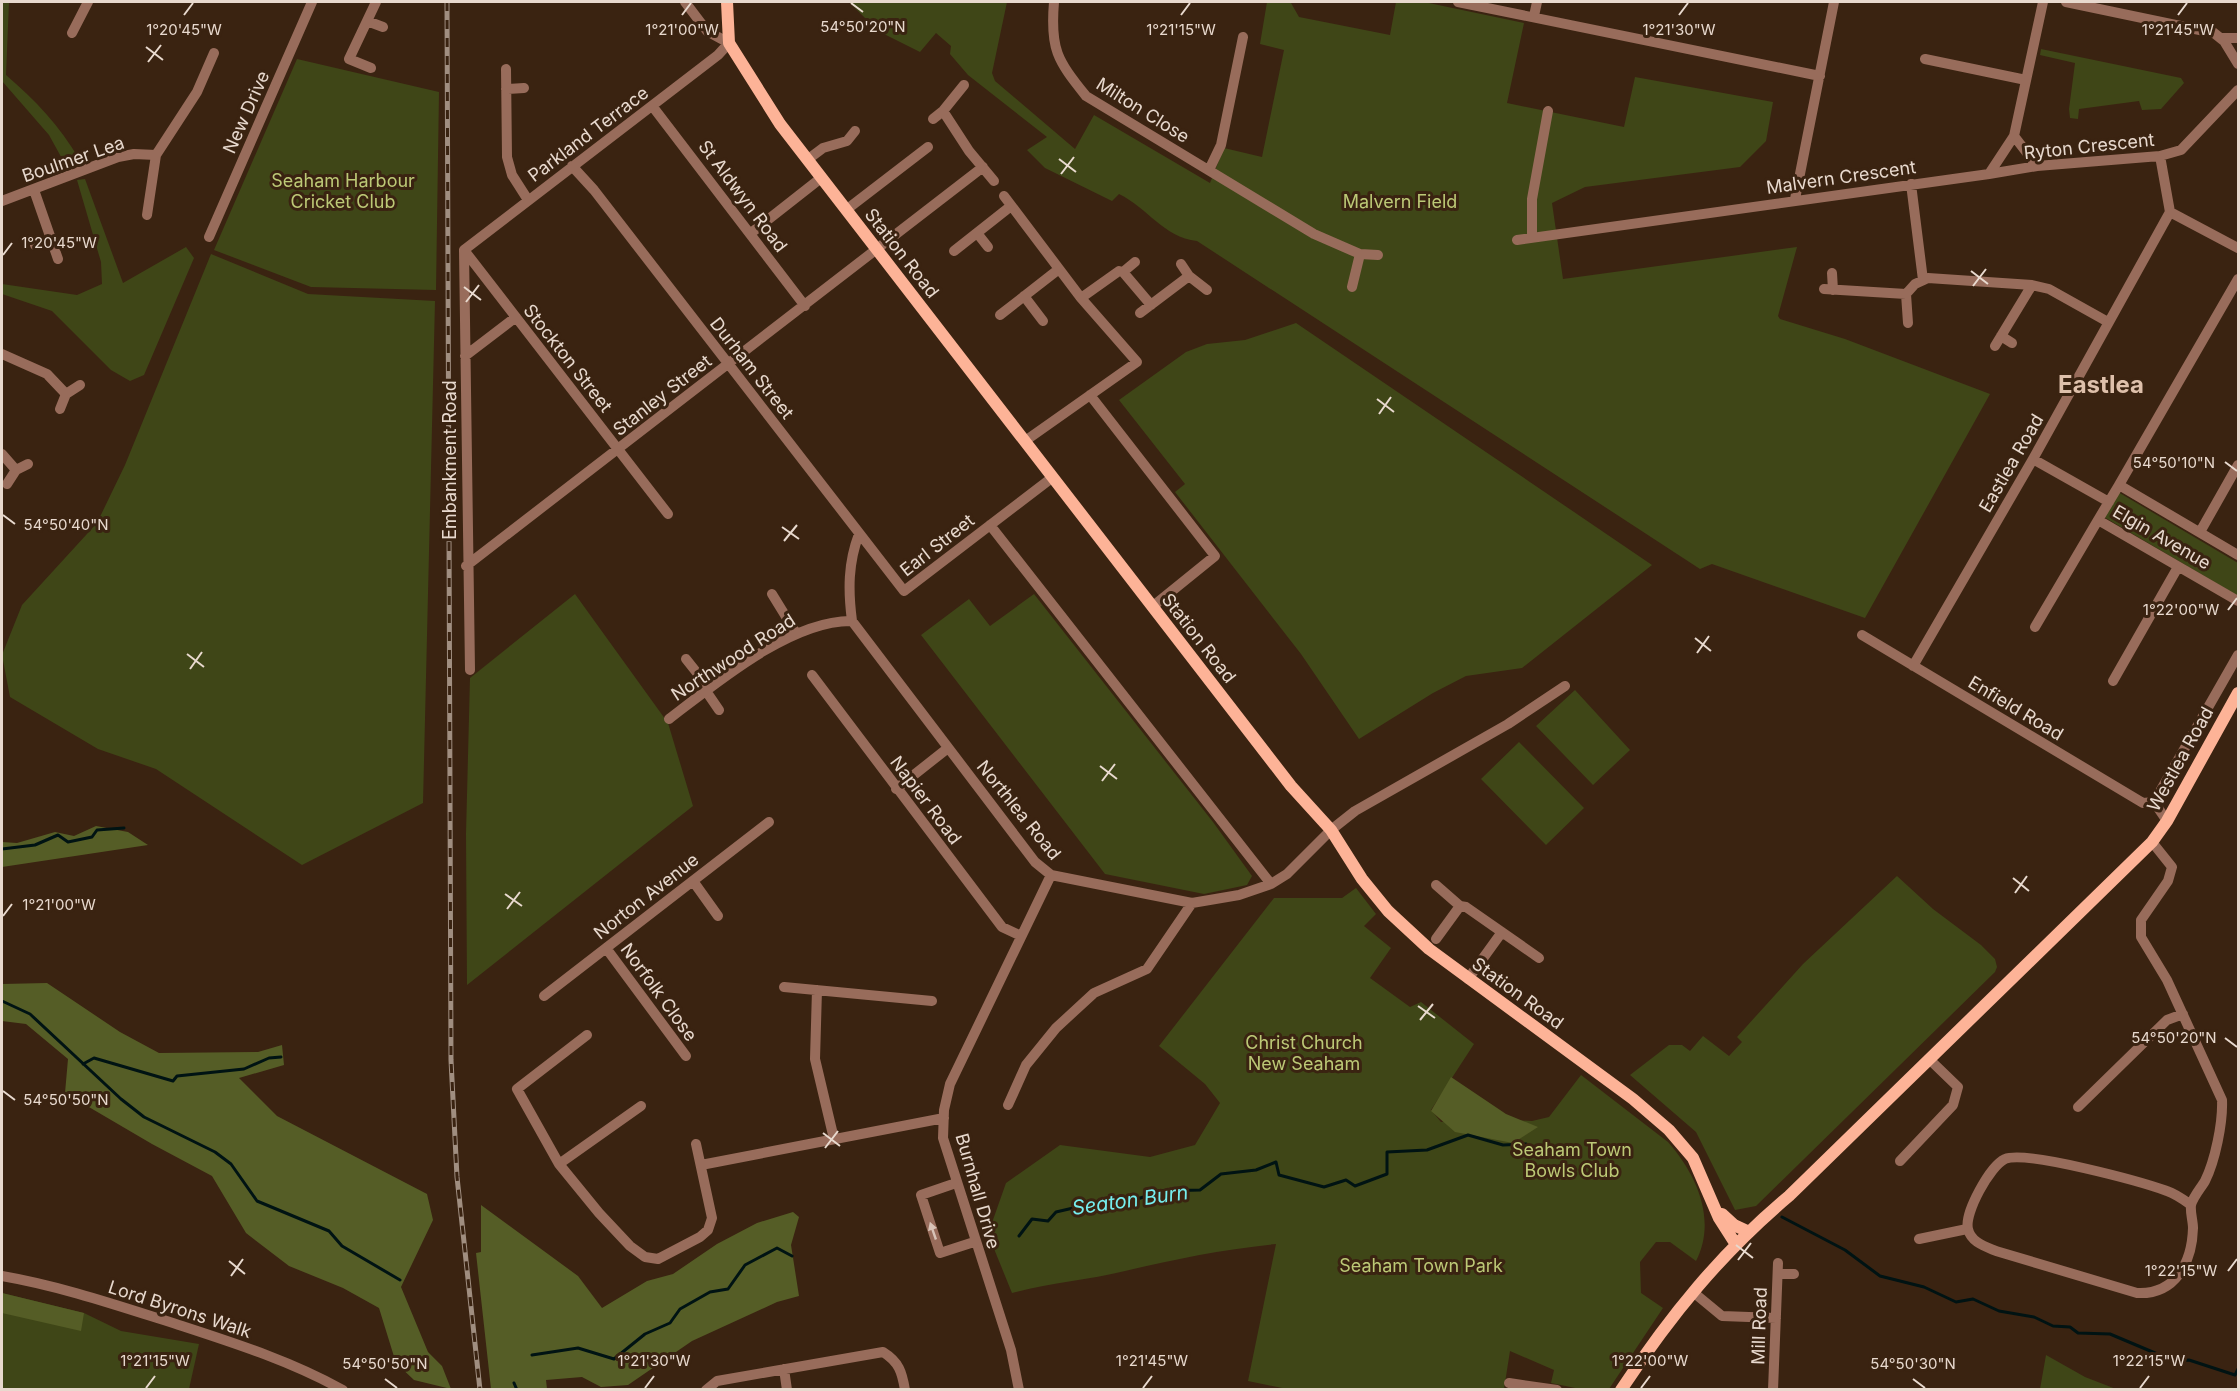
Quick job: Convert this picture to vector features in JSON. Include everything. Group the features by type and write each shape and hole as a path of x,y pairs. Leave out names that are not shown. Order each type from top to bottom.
{"main road":[{"path":"727,2 729,43"},
{"name":"Station Road","path":"729,43 766,103 807,160 1291,786 1331,830 1362,879 1388,911 1421,943 1633,1099 1669,1130 1693,1158 1714,1208 1735,1243"},
{"name":"Westlea Road","path":"1621,1389 1693,1292 1735,1243 1929,1059 2152,842 2167,821 2238,693"},
{"path":"1714,1208 1734,1225 1749,1232"}],"street":[{"path":"72,33 87,2"},
{"name":"New Drive","path":"209,237 312,2"},
{"path":"371,68 349,59 376,2"},
{"name":"Station Road","path":"685,2 707,31 729,43"},
{"name":"Milton Close","path":"1054,2 1051,34 1058,55 1062,66 1086,96 1209,170"},
{"path":"1458,2 1820,76"},
{"path":"1534,16 1537,2"},
{"path":"1795,199 1834,2"},
{"path":"1989,174 2014,136 2043,2"},
{"path":"2066,2 2214,33 2221,38 2238,64"},
{"path":"367,21 383,27"},
{"path":"1243,37 1221,145 1209,170 1314,234 1360,254 1378,255"},
{"path":"2221,38 2238,38"},
{"name":"Parkland Terrace","path":"464,250 572,166 653,107 718,55 729,43"},
{"path":"147,215 156,155 197,92 214,53"},
{"path":"1925,58 2026,80"},
{"path":"506,69 507,157 512,175 528,200"},
{"path":"933,119 943,111 964,85"},
{"path":"506,89 524,88"},
{"name":"Ryton Crescent","path":"1989,174 2037,166 2160,156 2181,150 2238,90"},
{"name":"St Aldwyn Road","path":"653,107 805,306"},
{"path":"943,111 994,181"},
{"path":"1532,238 1532,198 1548,111"},
{"path":"807,160 823,148 847,141 855,131"},
{"path":"2014,136 2037,166"},
{"path":"846,210 928,147"},
{"name":"Boulmer Lea","path":"2,199 34,190 118,157 134,154 156,155"},
{"path":"2160,156 2170,212 2238,248"},
{"name":"Durham Street","path":"572,166 594,190 904,591"},
{"name":"Stanley Street","path":"466,566 983,167"},
{"name":"Malvern Crescent","path":"1517,240 1795,199 1989,174"},
{"path":"751,233 821,178"},
{"path":"1911,184 1923,280"},
{"path":"34,190 58,259"},
{"path":"1004,196 1081,298 1137,362 1025,441"},
{"path":"954,251 1011,206"},
{"name":"Eastlea Road","path":"1913,666 2033,459 2170,212"},
{"path":"976,233 988,247"},
{"path":"35,245 52,240"},
{"name":"Stockton Street","path":"464,250 669,514"},
{"name":"Embankment Road","path":"464,250 466,566 470,670"},
{"path":"1352,287 1360,254"},
{"path":"1081,298 1114,273 1124,272 1136,262"},
{"path":"1181,264 1189,276 1207,290"},
{"path":"999,315 1059,269"},
{"path":"1124,272 1151,304"},
{"path":"1832,273 1828,289 1906,294"},
{"path":"1140,313 1189,276"},
{"path":"1908,323 1906,294 1915,284 1923,280 1956,279 2032,285 2049,289 2108,322"},
{"path":"2119,485 2238,279"},
{"path":"2012,343 1998,341 2032,285"},
{"path":"1024,296 1043,321"},
{"path":"465,356 516,317"},
{"path":"2,354 47,374 66,394"},
{"path":"60,409 66,394 80,385"},
{"path":"1090,395 1215,556 1152,607"},
{"path":"2,454 16,470"},
{"path":"2033,459 2109,502"},
{"path":"7,484 16,470 28,464"},
{"path":"2200,532 2238,465"},
{"name":"Earl Street","path":"904,591 1053,477"},
{"name":"Elgin Avenue","path":"2238,555 2119,485 2098,520 2238,601"},
{"path":"2035,627 2098,520"},
{"path":"990,525 1270,884"},
{"name":"Northlea Road","path":"860,534 851,555 848,593 852,621 1035,862 1051,875 1192,903 1239,895 1270,884 1287,874 1331,830 1354,812 1508,724 1565,686"},
{"path":"2113,681 2178,567"},
{"path":"771,594 796,633"},
{"name":"Northwood Road","path":"669,719 707,690 796,633 834,621 852,621"},
{"name":"Enfield Road","path":"1862,636 2143,803 2154,802"},
{"path":"2167,821 2154,802 2238,655"},
{"path":"686,658 719,710"},
{"name":"Napier Road","path":"812,675 1002,927 1021,936"},
{"path":"896,789 948,748"},
{"name":"Norton Avenue","path":"544,996 770,822"},
{"path":"2152,842 2172,867 2168,881 2141,920 2140,928 2146,947 2183,1014 2222,1100 2223,1117 2206,1179 2191,1205 2192,1240 2182,1268 2176,1279 2157,1293 2137,1293 1980,1245 1971,1237 1967,1229 1967,1220 1989,1174 2005,1159 2013,1157 2060,1164 2169,1191 2191,1205"},
{"name":"Burnhall Drive","path":"1019,1389 1011,1350 974,1242 943,1138 944,1118 952,1081 1051,875"},
{"path":"693,880 718,916"},
{"path":"1436,885 1460,906 1466,907 1539,958"},
{"path":"1008,1105 1026,1065 1056,1028 1094,993 1147,969 1192,903"},
{"path":"1436,939 1460,906"},
{"path":"1468,979 1502,932"},
{"name":"Norfolk Close","path":"606,948 686,1056"},
{"path":"784,987 932,1001"},
{"path":"817,990 815,1059 834,1139"},
{"path":"2078,1107 2085,1094 2167,1020 2183,1014"},
{"path":"587,1035 517,1089 559,1164 630,1246 645,1257 658,1259 693,1241 708,1230 712,1218 696,1144"},
{"path":"1900,1161 1953,1106 1958,1087 1929,1059"},
{"path":"559,1164 641,1106"},
{"path":"701,1165 944,1118"},
{"path":"956,1183 921,1195 940,1253 974,1242"},
{"path":"1919,1239 1967,1229"},
{"name":"Mill Road","path":"1773,1389 1778,1269 1794,1274"},
{"name":"Lord Byrons Walk","path":"2,1276 60,1288 238,1344 284,1361 343,1389"},
{"path":"1693,1292 1722,1316 1776,1318"},
{"path":"706,1389 717,1381 883,1352 894,1359 902,1372 905,1389"},
{"path":"784,1369 787,1389"},
{"path":"1509,1383 1557,1389"}],"green space":[{"path":"2,2 9,2 6,75 46,114 64,135 79,159 65,164 49,135 2,81"},
{"name":"Malvern Field","path":"849,2 1007,2 992,73 995,81 1075,149 1094,115 1210,183 1224,148 1262,157 1284,50 1260,44 1267,2 1291,3 1299,17 1390,35 1396,2 1424,2 1524,23 1507,103 1624,127 1635,77 1773,102 1766,141 1740,167 1585,187 1552,203 1563,279 1797,247 1778,316 1780,319 1845,339 1990,394 1865,618 1712,564 1700,569 1197,241 1165,228 1119,194 1112,201 1045,168 1027,150 1047,137 968,75 950,54 951,46 936,33 920,52 878,31"},
{"path":"2041,49 2181,78 2184,83 2161,109 2142,110 2139,101 2079,109 2078,119 2070,118 2069,109 2075,63 2040,55"},
{"name":"Seaham Harbour Cricket Club","path":"297,59 439,92 436,290 311,287 214,250"},
{"path":"85,179 123,283 186,247 194,258 144,375 130,381 111,370 52,311 2,294 2,284 77,295 102,284 101,262 77,180"},
{"path":"211,254 308,294 435,301 423,803 302,865 156,769 98,749 10,697 2,655 22,605 97,523 125,465"},
{"path":"1296,323 1652,565 1522,668 1466,676 1433,693 1359,739 1301,654 1175,492 1185,484 1119,400 1186,352 1207,344 1245,340"},
{"path":"2118,492 2238,563 2238,596 2104,517"},
{"path":"575,594 668,723 693,806 467,985 466,834 470,678"},
{"path":"1034,594 1213,822 1252,876 1247,885 1204,894 1105,874 921,635 969,599 990,626"},
{"path":"1575,690 1630,750 1593,785 1536,726"},
{"path":"1519,742 1584,808 1546,845 1481,779"},
{"path":"96,826 128,832 148,845 2,867 2,842 17,843 55,832 74,836"},
{"path":"1897,876 1933,909 1981,945 1995,959 1997,967 1995,972 1756,1206 1735,1210 1696,1132 1630,1075 1669,1045 1682,1045 1690,1051 1703,1036 1729,1056 1742,1042 1737,1037 1803,964"},
{"name":"Seaham Town Park","path":"1356,888 1376,914 1364,926 1391,948 1370,978 1410,1007 1421,1002 1474,1044 1431,1110 1441,1122 1479,1118 1532,1121 1549,1117 1581,1075 1668,1142 1688,1169 1701,1199 1704,1214 1705,1230 1702,1245 1696,1261 1670,1242 1656,1242 1640,1262 1641,1293 1663,1308 1609,1389 1580,1389 1551,1383 1554,1370 1510,1351 1504,1389 1292,1390 1248,1381 1276,1244 1200,1255 1012,1293 988,1234 1006,1183 1060,1145 1150,1157 1195,1145 1220,1103 1205,1084 1159,1046 1274,898 1342,898"},
{"path":"47,983 120,1032 159,1053 258,1052 282,1045 284,1065 239,1078 277,1116 427,1194 433,1220 401,1287 428,1352 442,1366 451,1389 414,1380 396,1363 379,1308 343,1288 289,1266 246,1233 212,1176 65,1093 68,1059 26,1024 2,1021 2,984"},
{"path":"1451,1077 1506,1114 1538,1127 1513,1143 1455,1132 1431,1111"},
{"path":"481,1205 578,1276 602,1308 647,1281 673,1274 717,1244 757,1223 793,1212 799,1217 791,1245 799,1296 777,1302 692,1341 628,1385 601,1387 582,1377 546,1380 547,1389 491,1389 476,1253 481,1252"},
{"path":"2,1293 84,1313 121,1331 199,1344 189,1389 2,1390"},
{"path":"2,1293 84,1313 81,1331 2,1313"},
{"path":"2046,1355 2085,1377 2116,1389 2040,1389"}],"waterway":[{"path":"2,849 35,845 58,835 68,842 92,837 97,830 124,828"},
{"path":"2,1001 30,1014 121,1099 144,1117 215,1152 231,1164 257,1201 329,1231 342,1246 400,1280"},
{"path":"83,1064 94,1058 173,1081 177,1076 244,1069 269,1058 281,1057"},
{"name":"Seaton Burn","path":"1019,1236 1032,1219 1048,1221 1056,1212 1099,1202 1125,1203 1162,1191 1200,1190 1221,1174 1256,1170 1276,1162 1279,1175 1324,1187 1346,1180 1355,1186 1387,1174 1387,1152 1427,1150 1468,1135 1503,1145 1526,1144"},
{"path":"1782,1217 1845,1250 1880,1276 1924,1287 1956,1302 1973,1299 1999,1311 2034,1317 2053,1326 2070,1327 2078,1333 2110,1334 2174,1361 2189,1360 2235,1375 2238,1369"},
{"name":"Seaton Burn","path":"532,1355 578,1348 614,1359 645,1334 670,1323 680,1309 710,1292 728,1289 745,1265 777,1248 792,1256"},
{"path":"514,1383 517,1390"}],"railway":[{"path":"447,2 451,1060 457,1177 480,1390"}],"district":[{"name":"Eastlea","path":"2101,384"}],"park label":[{"name":"Christ Church New Seaham","path":"1304,1052"},
{"name":"Seaham Town Bowls Club","path":"1572,1159"}]}
